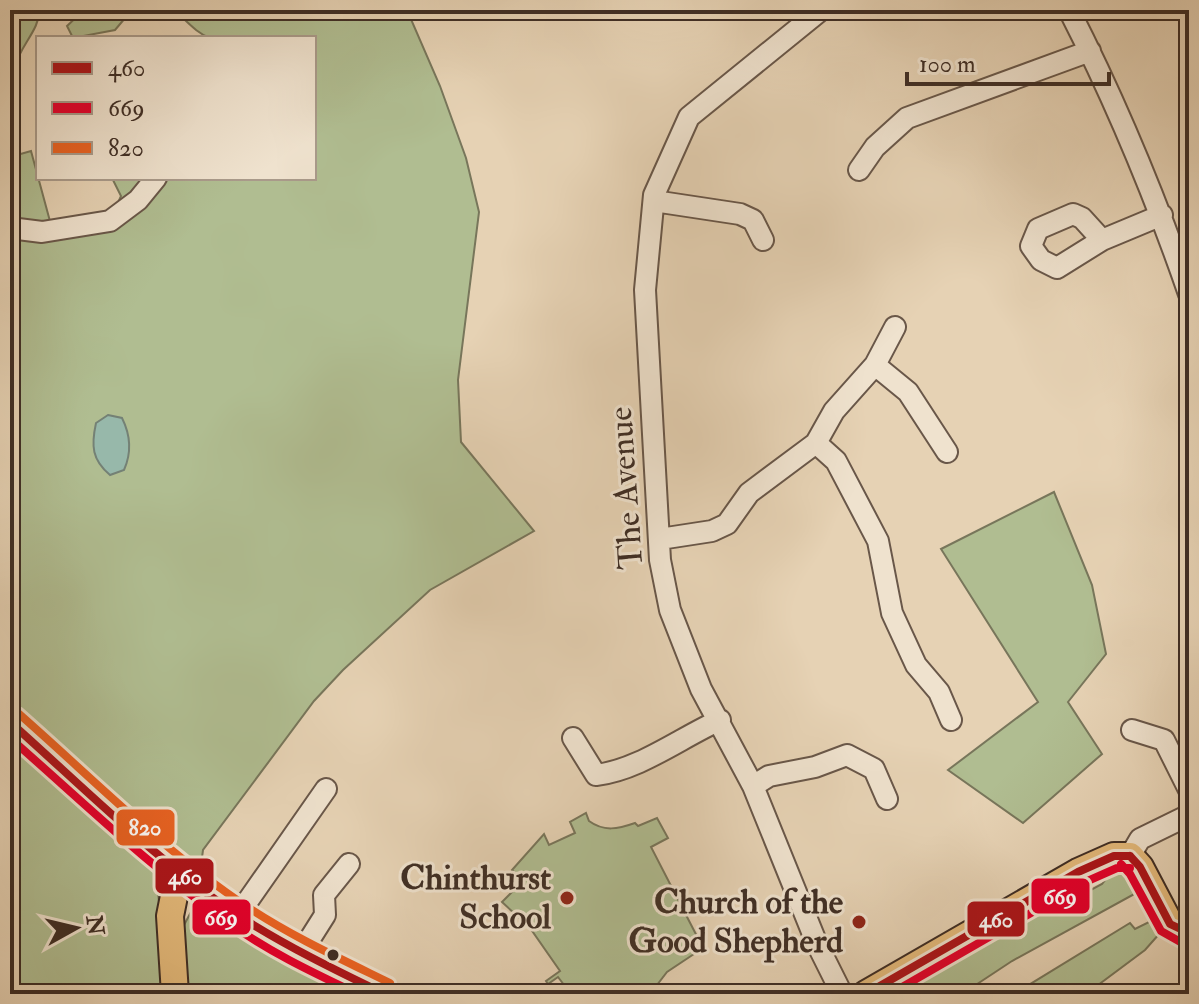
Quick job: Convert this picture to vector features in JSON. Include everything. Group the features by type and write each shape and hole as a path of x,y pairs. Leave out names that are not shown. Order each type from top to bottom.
{"main road":[{"path":"10,722 179,871 238,915 301,953 385,994"},
{"path":"866,994 1078,872 1114,856 1135,861 1180,928"},
{"path":"175,994 170,916 179,871"}],"street":[{"name":"The Avenue","path":"821,10 689,117 654,201 645,290 660,560 670,610 701,689 753,786 817,944 842,994"},
{"path":"1069,10 1128,133 1162,215 1189,294"},
{"path":"859,170 875,147 907,118 1090,51"},
{"path":"10,228 42,232 110,221 138,200 154,180"},
{"path":"654,201 740,214 753,220 763,240"},
{"path":"1102,240 1162,215"},
{"path":"660,539 712,531 727,524 749,493 816,443 834,411 875,365 895,327"},
{"path":"875,365 908,392 947,452"},
{"path":"816,443 836,461 878,541 892,613 916,665 939,692 951,720"},
{"path":"573,738 596,775 614,773 720,720"},
{"path":"1132,730 1164,740 1189,790"},
{"path":"753,786 769,776 815,767 847,755 874,769 887,799"},
{"path":"238,915 326,789"},
{"path":"1135,861 1140,839 1189,815"},
{"path":"301,953 325,915 324,895 349,864"}],"green space":[{"path":"10,10 39,10 36,24 15,67 10,67"},
{"path":"84,10 132,10 115,30 72,36 67,26"},
{"path":"174,10 407,10 440,86 466,158 479,212 458,380 461,442 534,531 430,590 343,670 314,701 203,850 201,865 205,877 10,710 10,157 31,151 36,180 39,180 51,225 110,221 121,196 113,180 316,180 316,36 205,36"},
{"path":"1054,492 1092,585 1106,654 1068,702 1102,754 1023,823 948,770 1038,702 941,549"},
{"path":"10,734 155,865 161,920 184,925 191,912 200,906 210,909 364,994 10,994"},
{"path":"586,813 589,821 606,828 635,823 638,826 657,818 668,838 651,847 703,948 667,972 650,994 571,994 558,977 548,984 546,981 560,971 530,928 502,902 523,881 512,870 544,834 549,845 575,833 570,822"},
{"path":"1129,873 1138,892 1012,961 962,994 890,994 1036,912 1057,902 1065,904 1102,884 1110,874"},
{"path":"1153,920 1160,933 1145,950 1086,994 1014,994 1130,923 1135,929"}],"shaded area":[{"path":"108,415 122,418 129,444 124,470 110,475 96,458 93,446 96,423"}],"transit line":[{"name":"820","path":"18,713 158,838 216,885 316,947 390,983"},
{"name":"460","path":"10,722 122,823 209,895 275,937 385,994"},
{"name":"669","path":"10,738 117,834 200,902 292,962 358,994"},
{"name":"460","path":"866,994 1078,872 1114,856 1130,856"},
{"name":"460","path":"1130,856 1140,867 1170,924 1189,933"},
{"name":"669","path":"1121,864 1130,874 1161,931 1184,944"},
{"name":"669","path":"890,994 1083,883 1117,868 1130,868"}],"place":[{"name":"Chinthurst School","path":"567,898"},
{"name":"Church of the Good Shepherd","path":"859,922"}]}
